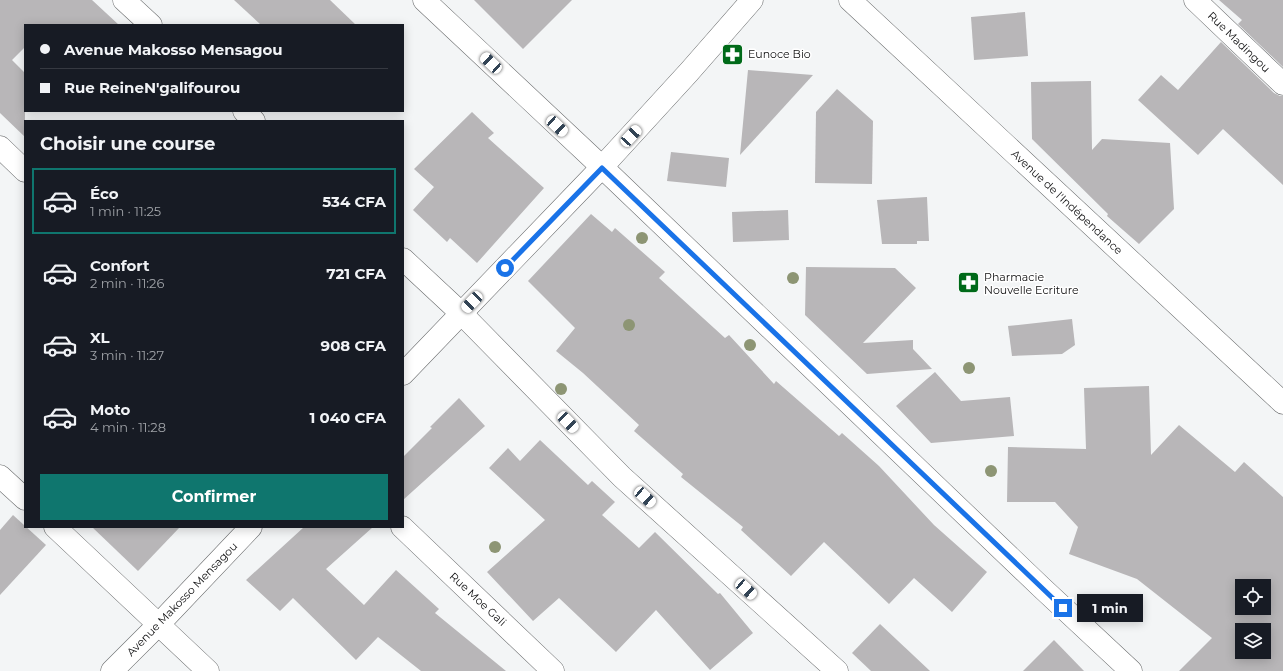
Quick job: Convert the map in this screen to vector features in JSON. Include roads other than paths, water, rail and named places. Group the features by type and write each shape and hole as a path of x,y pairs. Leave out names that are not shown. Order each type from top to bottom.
{"street":[{"path":"124,0 150,24"},
{"path":"424,0 1131,671"},
{"path":"404,373 602,168 752,0"},
{"name":"Avenue de l'Indépendance","path":"850,0 1283,404"},
{"name":"Rue Madingou","path":"1195,0 1283,84"},
{"path":"245,112 253,120"},
{"path":"0,147 24,170"},
{"path":"404,260 461,313 622,477 837,671"},
{"path":"0,476 24,498"},
{"path":"56,528 208,671"},
{"name":"Avenue Makosso Mensagou","path":"112,671 250,528"},
{"name":"Rue Moe Gali","path":"403,528 554,671"}],"place":[{"name":"Eunoce Bio","path":"733,54"},
{"name":"Pharmacie Nouvelle Ecriture","path":"968,283"}]}
